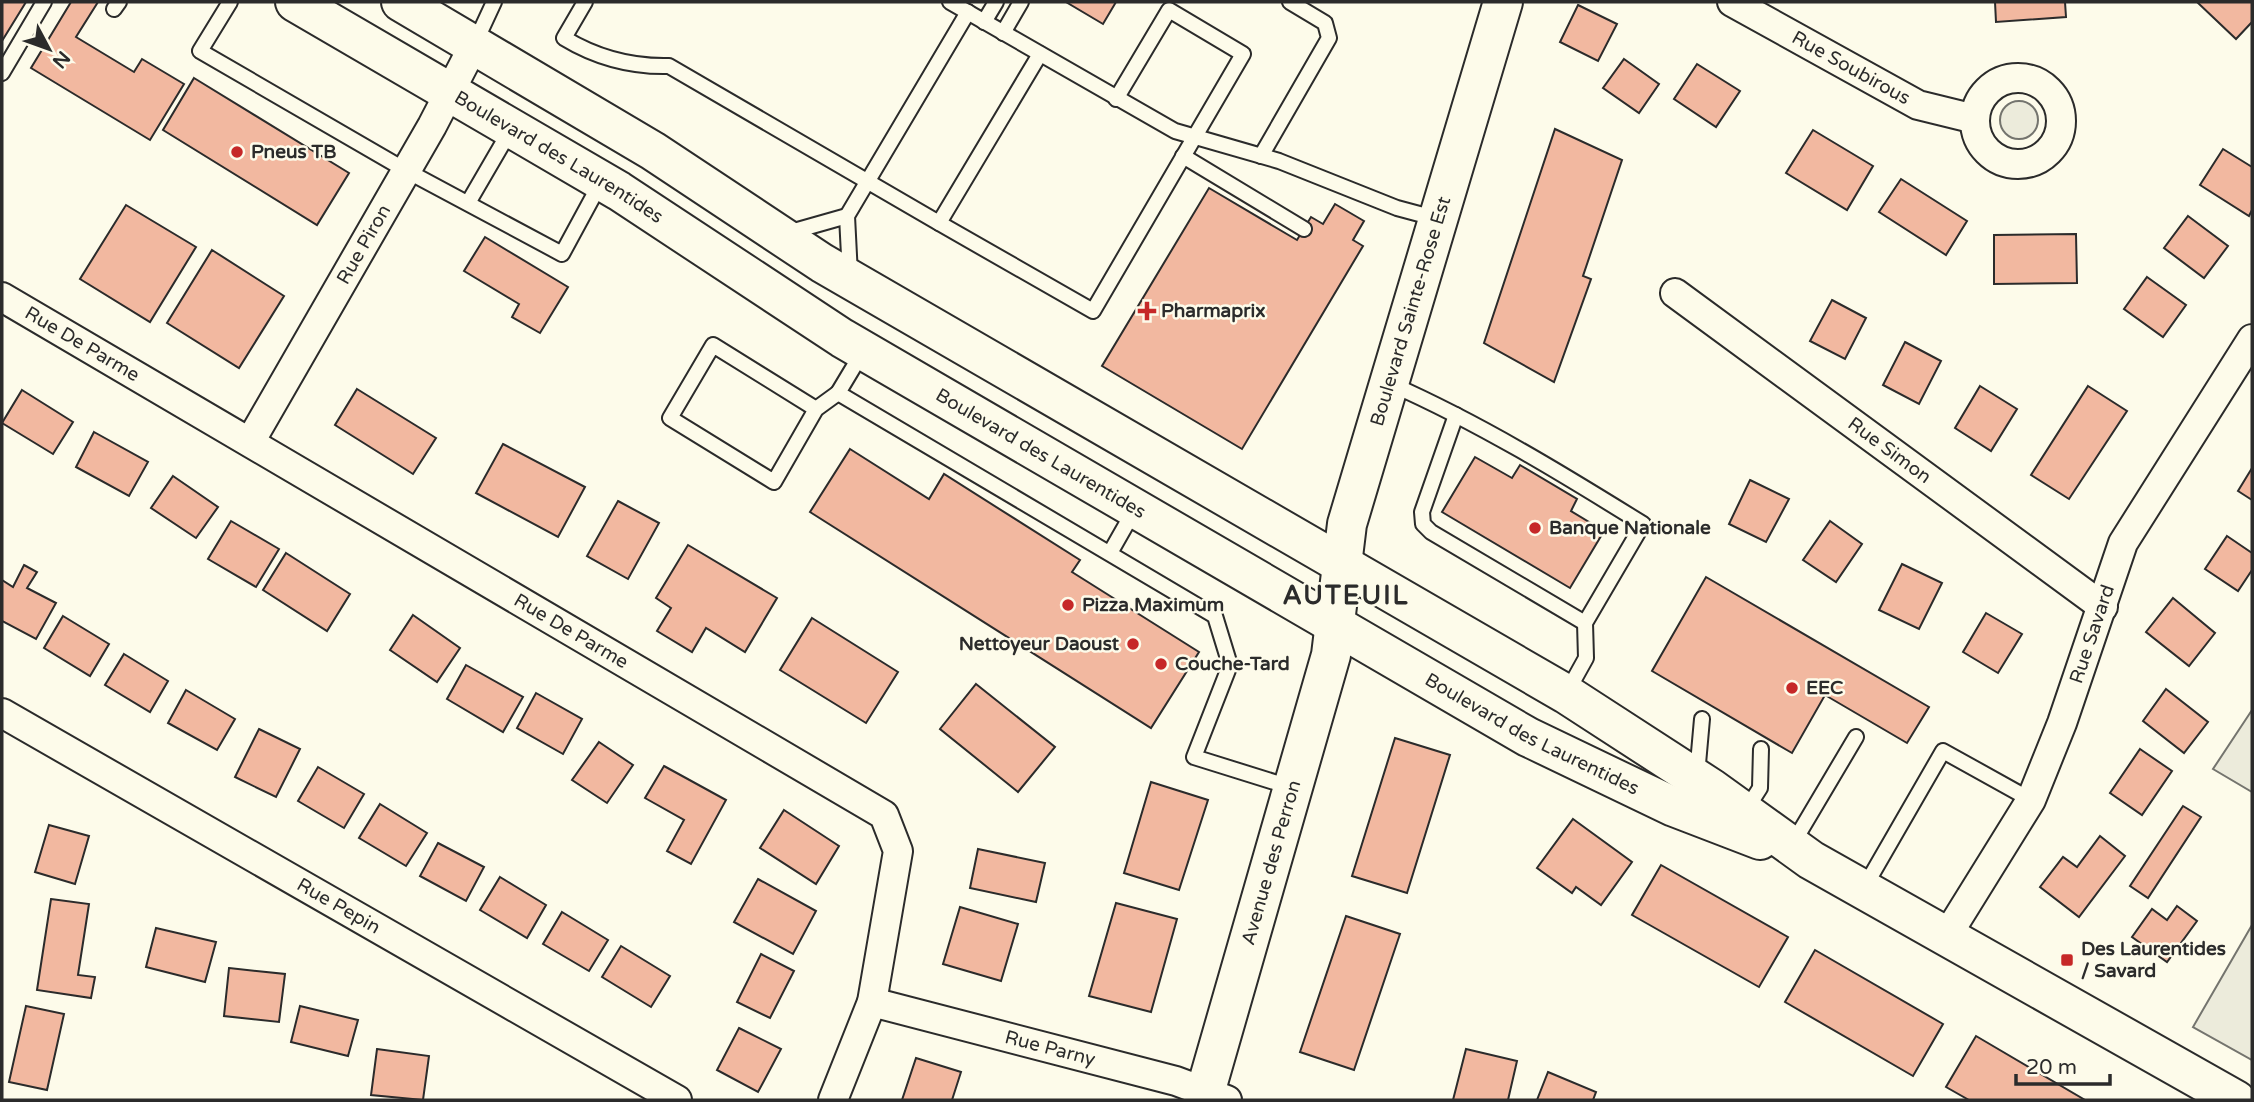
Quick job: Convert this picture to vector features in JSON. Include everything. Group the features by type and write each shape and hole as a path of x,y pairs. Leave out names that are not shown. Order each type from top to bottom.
{"main road":[{"name":"Boulevard des Laurentides","path":"295,2 602,181 785,302 864,350 1528,737 1686,793 1797,852 2236,1100"},
{"name":"Boulevard des Laurentides","path":"401,2 653,152 777,235 851,280 1566,694 1686,793"},
{"name":"Boulevard Sainte-Rose Est","path":"1334,623 1347,524 1503,2"},
{"name":"Avenue des Perron","path":"1212,1098 1291,788 1331,655 1334,623"}],"street":[{"name":"Rue Soubirous","path":"1732,2 1918,105 1975,119"},
{"name":"Rue Piron","path":"250,442 407,171 474,45"},
{"name":"Rue Simon","path":"1675,293 2103,607"},
{"name":"Rue De Parme","path":"2,297 884,815 898,851 872,1002 833,1100"},
{"name":"Rue Savard","path":"1946,937 2031,800 2103,607 2123,543 2252,339"},
{"name":"Rue Pepin","path":"2,717 677,1100"},
{"name":"Rue Parny","path":"872,1002 1176,1081 1212,1098"}],"lane":[{"path":"2,73 44,2"},
{"path":"230,2 201,51 407,171 562,254 602,181"},
{"path":"474,45 494,2"},
{"path":"585,2 564,38 598,57 648,66 669,66 1093,311 1243,54 1169,10 1116,99"},
{"path":"950,2 1158,123 1194,137 1261,156 1397,208 1439,219"},
{"path":"985,22 996,2"},
{"path":"1003,33 1021,2"},
{"path":"1261,156 1329,38 1325,23 1290,2"},
{"path":"851,280 847,216 968,12"},
{"path":"939,223 1040,54"},
{"path":"468,202 512,128"},
{"path":"1183,156 1304,229"},
{"path":"777,235 847,216"},
{"path":"816,409 713,345 670,418 774,482 816,409 838,393 864,350"},
{"path":"1389,384 1456,415 1498,440 1525,450 1643,524 1585,623 1586,658 1566,694"},
{"path":"838,393 1215,616 1230,665 1194,757 1291,788"},
{"path":"1456,415 1422,512 1423,524 1431,532 1585,623"},
{"path":"1110,553 1135,509"},
{"path":"1686,793 1702,719"},
{"path":"1797,852 1856,737"},
{"path":"1739,821 1760,788 1761,749"},
{"path":"1863,890 1944,751 2031,800"}],"shaded area":[{"path":"2019,101 2032,107 2038,120 2032,133 2019,139 2006,133 2000,120 2006,107"},
{"path":"2252,710 2252,792 2213,769"},
{"path":"2252,925 2252,1060 2193,1027"}],"building":[{"path":"2,2 26,2 2,41"},
{"path":"71,2 98,2 76,37 134,72 142,59 184,84 150,140 31,68"},
{"path":"1066,2 1116,2 1103,24"},
{"path":"1995,2 2065,2 2066,17 1996,22"},
{"path":"2197,2 2252,2 2252,22 2236,39"},
{"path":"1578,5 1617,24 1598,61 1560,42"},
{"path":"1624,59 1659,84 1639,113 1603,88"},
{"path":"1697,64 1740,91 1716,127 1674,99"},
{"path":"194,78 349,173 317,225 163,130"},
{"path":"1555,129 1622,160 1583,276 1591,279 1554,382 1484,343"},
{"path":"1813,130 1873,166 1847,210 1786,173"},
{"path":"2223,149 2252,167 2252,210 2249,216 2200,185"},
{"path":"1901,179 1967,221 1946,255 1879,212"},
{"path":"1209,188 1297,240 1311,217 1323,224 1335,204 1364,221 1353,240 1363,246 1242,449 1102,366"},
{"path":"126,205 196,247 150,322 80,279"},
{"path":"2188,216 2228,246 2204,278 2164,248"},
{"path":"2076,234 2077,283 1994,284 1994,235"},
{"path":"485,237 568,287 540,333 512,317 519,304 464,271"},
{"path":"212,250 284,296 239,368 167,323"},
{"path":"2147,277 2186,305 2163,337 2124,309"},
{"path":"1832,300 1866,318 1845,359 1810,341"},
{"path":"1905,342 1941,361 1919,404 1883,385"},
{"path":"1980,386 2017,409 1991,451 1955,428"},
{"path":"2088,386 2127,411 2069,499 2031,475"},
{"path":"357,389 436,438 413,474 335,425"},
{"path":"22,390 73,422 53,454 2,423"},
{"path":"94,432 148,462 129,496 76,467"},
{"path":"503,444 585,487 558,537 476,493"},
{"path":"850,449 929,499 944,474 1080,560 1072,572 1199,652 1151,728 810,512"},
{"path":"1475,457 1512,478 1520,465 1577,499 1571,511 1604,531 1570,588 1442,512"},
{"path":"2252,468 2252,500 2238,491"},
{"path":"173,476 218,507 196,538 151,508"},
{"path":"1750,480 1789,499 1766,542 1729,524"},
{"path":"618,501 659,523 628,579 587,556"},
{"path":"231,521 279,549 256,587 208,559"},
{"path":"1830,521 1862,544 1836,582 1803,560"},
{"path":"2227,536 2252,553 2252,570 2238,591 2205,569"},
{"path":"688,545 777,598 745,652 706,628 692,652 657,631 671,608 656,598"},
{"path":"286,553 350,594 327,631 263,590"},
{"path":"1902,564 1942,583 1919,629 1879,610"},
{"path":"24,565 37,572 27,588 56,603 36,639 2,621 2,580 13,587"},
{"path":"1706,577 1929,707 1907,743 1825,695 1792,753 1652,671"},
{"path":"2173,598 2215,633 2189,666 2146,632"},
{"path":"1986,613 2022,634 1998,673 1963,652"},
{"path":"413,615 460,648 437,682 390,650"},
{"path":"63,616 109,644 90,676 44,648"},
{"path":"812,618 898,672 866,723 780,670"},
{"path":"124,654 168,681 150,712 105,685"},
{"path":"466,665 523,697 503,732 447,699"},
{"path":"976,684 1055,747 1018,792 940,729"},
{"path":"2166,689 2208,722 2184,753 2143,721"},
{"path":"186,690 235,719 217,750 168,723"},
{"path":"536,693 582,719 563,754 517,728"},
{"path":"259,729 300,749 276,797 235,777"},
{"path":"1395,738 1450,755 1407,893 1352,876"},
{"path":"599,742 633,765 607,803 572,780"},
{"path":"2140,749 2172,771 2142,815 2110,793"},
{"path":"664,766 726,800 691,864 667,851 684,820 645,798"},
{"path":"318,767 364,794 344,828 298,801"},
{"path":"1151,782 1208,800 1179,890 1124,873"},
{"path":"380,804 427,833 406,866 359,838"},
{"path":"2183,806 2201,817 2148,898 2130,886"},
{"path":"784,810 839,846 816,884 760,848"},
{"path":"1573,819 1632,862 1601,905 1576,887 1572,893 1537,868"},
{"path":"49,825 89,836 75,884 35,872"},
{"path":"2100,836 2125,856 2079,917 2040,887 2063,857 2077,867"},
{"path":"438,843 484,867 466,901 420,876"},
{"path":"978,849 1045,863 1036,902 970,888"},
{"path":"1661,865 1788,937 1759,987 1632,915"},
{"path":"500,877 546,905 527,938 480,910"},
{"path":"758,879 816,911 793,954 734,922"},
{"path":"51,899 89,904 78,975 95,977 91,998 37,990"},
{"path":"1116,903 1177,919 1151,1012 1089,996"},
{"path":"2177,906 2197,921 2167,962 2132,937 2152,909 2167,920"},
{"path":"960,907 1018,924 1001,981 943,964"},
{"path":"562,912 608,940 589,971 543,944"},
{"path":"1346,916 1400,934 1354,1070 1300,1052"},
{"path":"156,928 216,942 205,982 146,967"},
{"path":"621,946 670,976 651,1007 602,977"},
{"path":"1815,950 1943,1024 1913,1076 1785,1002"},
{"path":"761,954 794,971 770,1018 737,1002"},
{"path":"229,968 285,974 279,1022 224,1016"},
{"path":"26,1006 64,1014 47,1090 9,1082"},
{"path":"300,1006 358,1020 348,1056 291,1042"},
{"path":"739,1028 781,1049 758,1092 717,1070"},
{"path":"1976,1036 2085,1100 1969,1100 1946,1087"},
{"path":"377,1049 429,1056 423,1100 371,1095"},
{"path":"1466,1049 1517,1061 1508,1100 1453,1100"},
{"path":"916,1058 961,1072 952,1100 902,1100"},
{"path":"1548,1072 1596,1092 1593,1100 1537,1100"}],"place":[{"name":"Pneus TB","path":"237,152"},
{"name":"Pharmaprix","path":"1147,311"},
{"name":"Banque Nationale","path":"1535,528"},
{"name":"Pizza Maximum","path":"1068,605"},
{"name":"Nettoyeur Daoust","path":"1133,644"},
{"name":"Couche-Tard","path":"1161,664"},
{"name":"EEC","path":"1792,688"},
{"name":"Des Laurentides / Savard","path":"2067,960"}],"district":[{"name":"AUTEUIL","path":"1346,595"}]}
